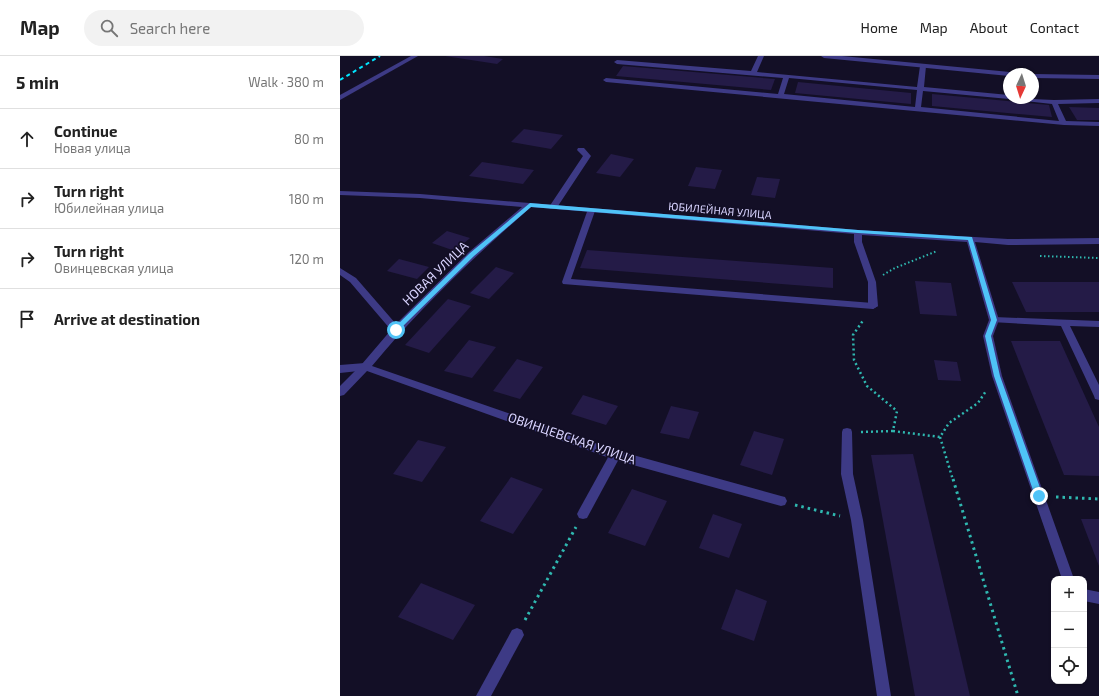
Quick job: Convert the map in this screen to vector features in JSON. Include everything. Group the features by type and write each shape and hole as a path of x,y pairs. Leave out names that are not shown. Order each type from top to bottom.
{"street":[{"path":"340,98 415,56"},
{"path":"753,73 761,56"},
{"path":"824,56 1003,73"},
{"path":"617,62 1003,96"},
{"path":"918,108 923,66"},
{"path":"1039,76 1099,77"},
{"path":"780,96 786,77"},
{"path":"606,80 918,108 1064,123 1099,124"},
{"path":"1039,100 1054,102 1099,101"},
{"path":"1054,102 1064,123"},
{"path":"553,207 587,156 581,150"},
{"name":"ЮБИЛЕЙНАЯ УЛИЦА","path":"340,193 420,196 858,232 1008,242 1099,241"},
{"name":"НОВАЯ УЛИЦА","path":"340,392 365,367 396,330 472,254 530,205"},
{"path":"591,211 566,282 873,306 872,282 858,242 858,232"},
{"path":"970,239 994,320 988,336 997,376 1067,576"},
{"path":"340,271 353,280 396,330"},
{"path":"994,320 1099,324"},
{"path":"1064,323 1099,396"},
{"path":"340,369 365,367"},
{"name":"ОВИНЦЕВСКАЯ УЛИЦА","path":"365,367 615,455 781,501"},
{"path":"847,432 847,474 857,520 884,696"},
{"path":"584,514 615,455"},
{"path":"1087,596 1099,598"},
{"path":"483,696 517,635"}],"path":[{"path":"872,282 895,268 938,251"},
{"path":"873,306 853,335 854,360 867,386 896,411 894,431"},
{"path":"997,376 978,403 949,423 940,437 1018,696"},
{"path":"847,432 894,431 940,437"},
{"path":"1039,496 1099,499"},
{"path":"781,501 821,512"},
{"path":"517,635 584,514"}],"building":[{"path":"445,56 484,56 503,59 497,64"},
{"path":"623,66 775,79 771,90 616,76"},
{"path":"798,82 911,93 911,104 795,93"},
{"path":"932,94 1003,101 1003,104 1049,105 1052,117 932,106"},
{"path":"1069,107 1099,108 1099,120 1077,120"},
{"path":"524,129 563,135 551,149 511,142"},
{"path":"611,154 634,159 620,177 596,173"},
{"path":"482,162 534,170 523,184 469,176"},
{"path":"696,167 722,170 715,189 688,186"},
{"path":"757,177 780,179 775,198 751,195"},
{"path":"447,231 470,238 455,251 432,243"},
{"path":"587,250 833,268 833,288 580,268"},
{"path":"399,259 429,267 417,279 387,271"},
{"path":"496,267 514,273 489,299 470,293"},
{"path":"915,281 951,283 957,316 920,314"},
{"path":"1012,282 1099,282 1099,312 1026,312"},
{"path":"448,299 471,306 429,353 405,345"},
{"path":"469,340 496,347 472,378 444,371"},
{"path":"1011,341 1060,341 1099,427 1099,476 1064,475"},
{"path":"517,359 543,367 520,399 493,391"},
{"path":"934,360 957,362 961,381 938,380"},
{"path":"583,395 618,406 606,425 571,414"},
{"path":"671,406 699,412 689,439 660,433"},
{"path":"754,431 784,439 772,475 740,465"},
{"path":"418,440 446,447 422,482 393,474"},
{"path":"913,454 970,696 915,696 871,455"},
{"path":"511,477 543,489 513,534 480,521"},
{"path":"632,489 667,501 645,546 608,533"},
{"path":"713,514 742,524 729,558 699,548"},
{"path":"1081,519 1099,519 1099,566"},
{"path":"421,583 475,605 453,640 398,617"},
{"path":"736,589 767,601 754,641 721,629"}],"railway":[{"path":"340,80 380,56"}],"route":[{"path":"396,330 472,254 530,205 858,232 970,239 994,320 988,336 997,376 1039,496"}]}
